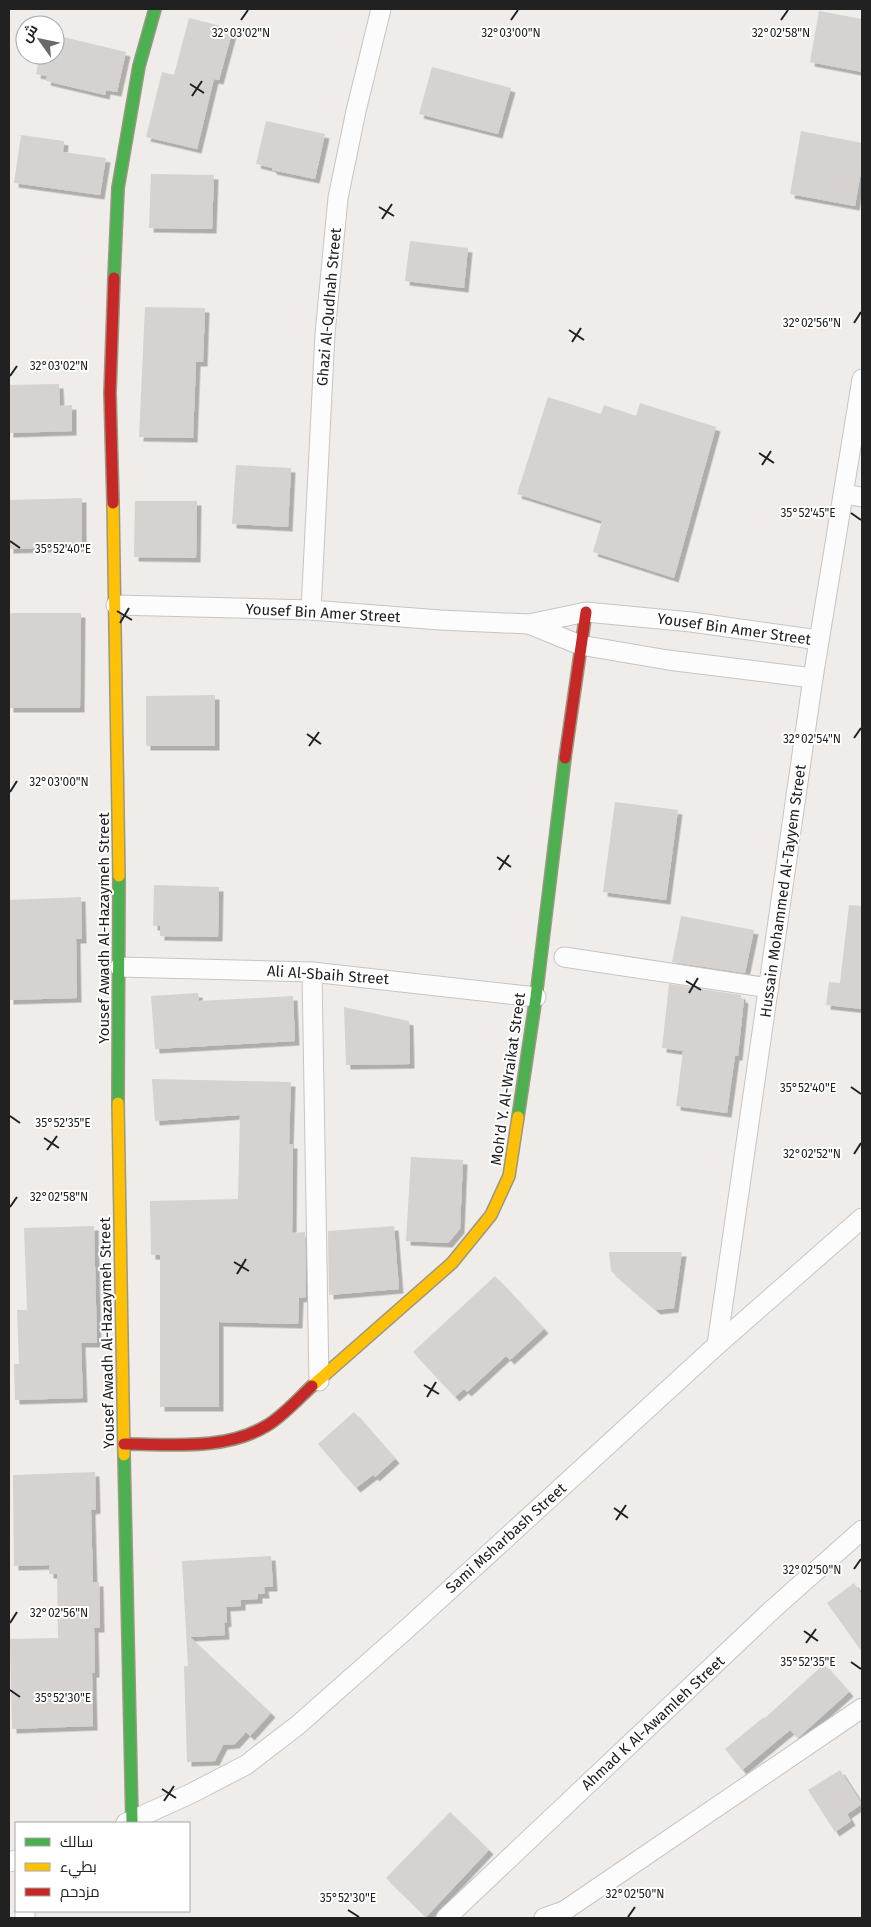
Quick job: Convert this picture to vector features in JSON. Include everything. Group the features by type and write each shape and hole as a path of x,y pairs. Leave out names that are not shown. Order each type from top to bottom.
{"street":[{"name":"Yousef Awadh Al-Hazaymeh Street","path":"129,1822 118,1162 120,967 116,605 110,393 118,188 139,66 155,9"},
{"name":"Ghazi Al-Qudhah Street","path":"310,610 326,334 338,198 356,111 382,9"},
{"name":"Hussain Mohammed Al-Tayyem Street","path":"717,1345 813,678 862,379"},
{"path":"844,494 862,497"},
{"name":"Yousef Bin Amer Street","path":"116,605 310,610 440,620 529,624 586,612 691,622 819,640"},
{"name":"Moh'd Y. Al-Wraikat Street","path":"124,1444 198,1444 235,1440 267,1426 452,1263 491,1216 509,1176 536,996 580,645 586,612"},
{"name":"Yousef Bin Amer Street","path":"529,624 580,645 668,660 813,678"},
{"path":"564,957 769,988"},
{"name":"Ali Al-Sbaih Street","path":"120,967 312,972 536,996"},
{"path":"312,972 319,1380"},
{"name":"Sami Msharbash Street","path":"129,1822 190,1794 246,1765 298,1725 410,1626 717,1345 862,1218"},
{"name":"Ahmad K Al-Awamleh Street","path":"446,1918 766,1616 862,1530"},
{"path":"544,1918 564,1912 862,1708"}],"building":[{"path":"819,11 862,19 862,72 810,62"},
{"path":"189,18 233,29 219,80 214,79 197,149 146,137 162,72 174,75"},
{"path":"65,37 126,52 117,92 106,90 105,95 46,81 47,76 36,74 38,65 65,65"},
{"path":"432,67 511,88 498,134 419,114"},
{"path":"266,121 325,134 315,179 272,170 272,168 256,164"},
{"path":"801,131 862,143 862,166 855,206 790,194"},
{"path":"21,135 64,141 63,152 106,158 100,195 14,183"},
{"path":"151,174 214,175 212,229 149,228"},
{"path":"410,241 468,248 464,288 405,281"},
{"path":"145,307 205,308 203,362 196,362 193,438 139,437"},
{"path":"59,384 60,406 72,405 72,431 9,433 9,385"},
{"path":"548,397 601,414 604,405 636,416 640,403 716,427 674,578 593,552 602,521 517,494"},
{"path":"236,465 291,468 288,527 232,524"},
{"path":"82,498 82,547 9,549 9,500"},
{"path":"135,501 197,501 196,558 134,557"},
{"path":"9,613 81,613 80,708 9,708"},
{"path":"215,695 215,746 146,746 146,696"},
{"path":"615,802 678,810 666,900 603,892"},
{"path":"154,885 219,887 218,937 160,936 160,926 153,926"},
{"path":"81,897 82,939 76,939 77,998 9,1000 9,900"},
{"path":"849,905 862,906 862,1009 826,1005 829,982 840,983"},
{"path":"681,916 754,930 745,973 672,962"},
{"path":"669,984 741,995 741,998 744,999 738,1056 735,1056 727,1113 676,1106 683,1051 662,1048"},
{"path":"198,993 199,1001 293,996 295,1041 155,1049 151,996"},
{"path":"344,1007 409,1021 410,1064 346,1065"},
{"path":"152,1079 291,1082 289,1144 293,1144 292,1233 305,1232 306,1297 299,1298 298,1324 219,1322 219,1407 160,1407 160,1255 151,1255 150,1201 238,1199 240,1115 155,1121"},
{"path":"411,1157 463,1160 460,1229 448,1243 406,1241"},
{"path":"94,1226 97,1343 81,1343 83,1398 15,1400 14,1364 19,1364 17,1310 27,1310 24,1228"},
{"path":"394,1226 399,1289 329,1295 328,1231"},
{"path":"609,1252 682,1252 674,1308 656,1310 611,1271"},
{"path":"495,1276 544,1329 510,1360 506,1356 467,1392 464,1389 455,1397 413,1352"},
{"path":"354,1412 395,1459 375,1477 373,1475 356,1488 318,1444"},
{"path":"95,1472 96,1509 91,1510 93,1582 99,1582 100,1628 94,1628 95,1673 92,1673 93,1726 12,1729 10,1639 58,1638 57,1574 49,1574 49,1565 14,1566 13,1475"},
{"path":"271,1556 273,1587 264,1587 265,1594 258,1594 258,1599 241,1600 241,1606 226,1607 227,1622 224,1623 225,1635 190,1637 271,1713 250,1736 246,1732 235,1744 223,1745 215,1761 187,1762 184,1666 188,1666 182,1561"},
{"path":"854,1583 862,1595 862,1652 827,1603"},
{"path":"824,1664 849,1692 798,1738 790,1730 742,1770 725,1749 765,1718"},
{"path":"840,1770 862,1804 847,1814 851,1821 835,1832 808,1790"},
{"path":"450,1812 489,1850 426,1917 386,1878"}],"traffic: fast":[{"path":"114,278 118,188 139,66 155,9"},
{"path":"518,1117 536,997 565,758"},
{"path":"118,1103 119,876"},
{"path":"124,1455 132,1821"}],"traffic: slow":[{"path":"113,503 119,876"},
{"path":"118,1103 124,1455"},
{"path":"312,1386 452,1263 491,1215 509,1176 518,1117"}],"traffic: jam":[{"path":"113,503 110,393 114,278"},
{"path":"565,758 586,612"},
{"path":"124,1444 179,1445 215,1443 250,1434 266,1426 284,1413 312,1386"}]}
